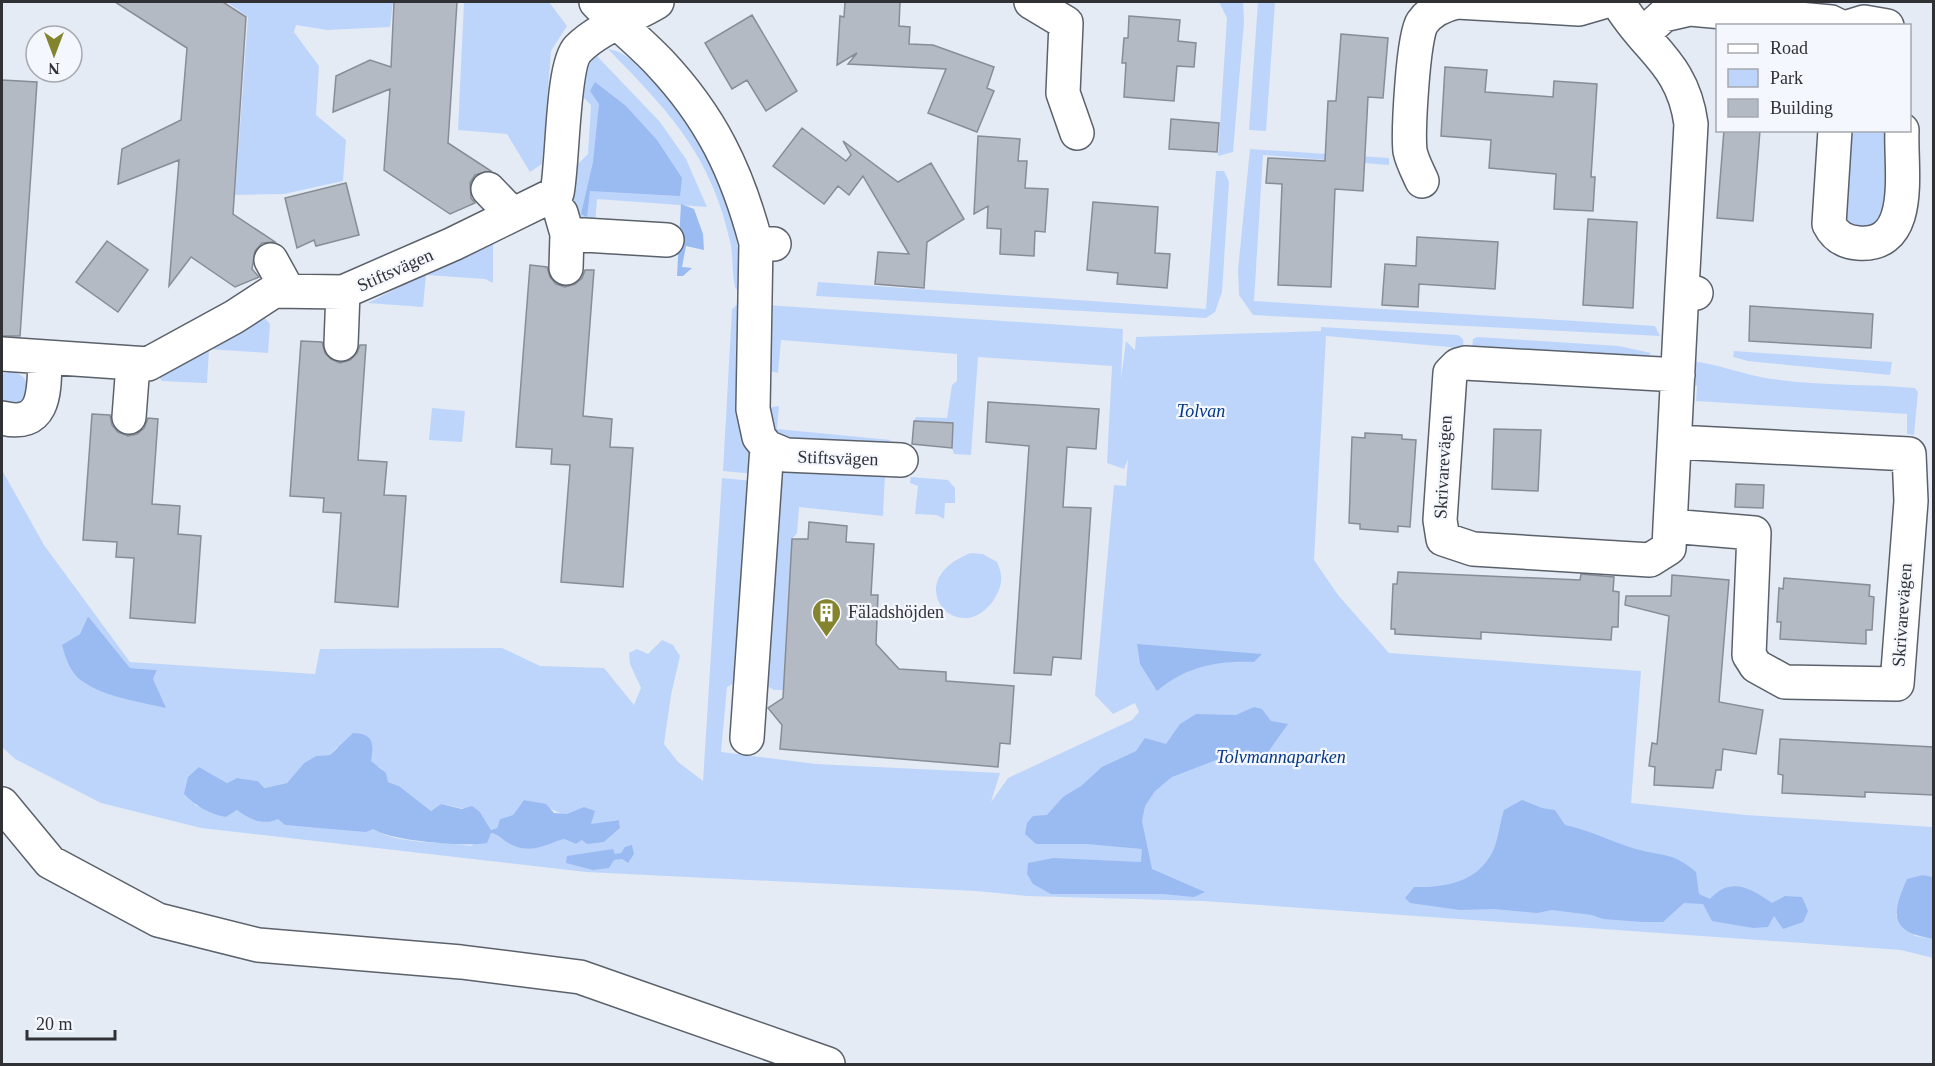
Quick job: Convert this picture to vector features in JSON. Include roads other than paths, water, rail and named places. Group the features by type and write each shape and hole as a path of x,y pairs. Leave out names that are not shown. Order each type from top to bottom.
{"street":[{"path":"566,268 567,234 558,193 572,59 590,40 607,13 657,2"},
{"path":"1031,2 1066,23 1063,93 1077,133"},
{"path":"1422,181 1410,152 1415,46 1421,24 1429,15 1458,2 1579,9 1603,2"},
{"name":"Skrivarevägen","path":"1618,2 1676,74 1689,109 1691,124 1689,291 1678,375 1669,548 1650,560 1473,549 1443,539 1440,520 1450,373 1458,365 1465,363 1678,375"},
{"path":"1643,34 1664,15 1690,9 1835,24"},
{"path":"607,13 679,83 714,132 765,243 753,409 759,436 767,447 747,738"},
{"path":"1858,24 1864,22 1876,24"},
{"path":"1835,132 1829,224 1834,233 1843,240 1862,244 1881,241 1890,234 1899,217 1902,132"},
{"path":"488,189 512,214"},
{"name":"Stiftsvägen","path":"2,348 45,357 148,364 234,317 274,291 287,289 343,292 453,244 558,193"},
{"path":"567,234 667,240"},
{"path":"271,260 287,289"},
{"path":"341,344 343,292"},
{"path":"2,418 12,420 27,417 38,410 43,397 45,357"},
{"path":"129,417 133,364"},
{"name":"Skrivarevägen","path":"1670,526 1754,533 1749,655 1756,666 1785,682 1897,684 1911,501 1910,454 1675,442"},
{"name":"Stiftsvägen","path":"767,447 786,455 902,460"},
{"path":"2,804 50,862 158,920 258,945 461,962 580,977 828,1065"}],"place":[{"name":"Fäladshöjden","path":"827,638"}],"park label":[{"name":"Tolvan","path":"1201,411"},
{"name":"Tolvmannaparken","path":"1281,757"}]}
